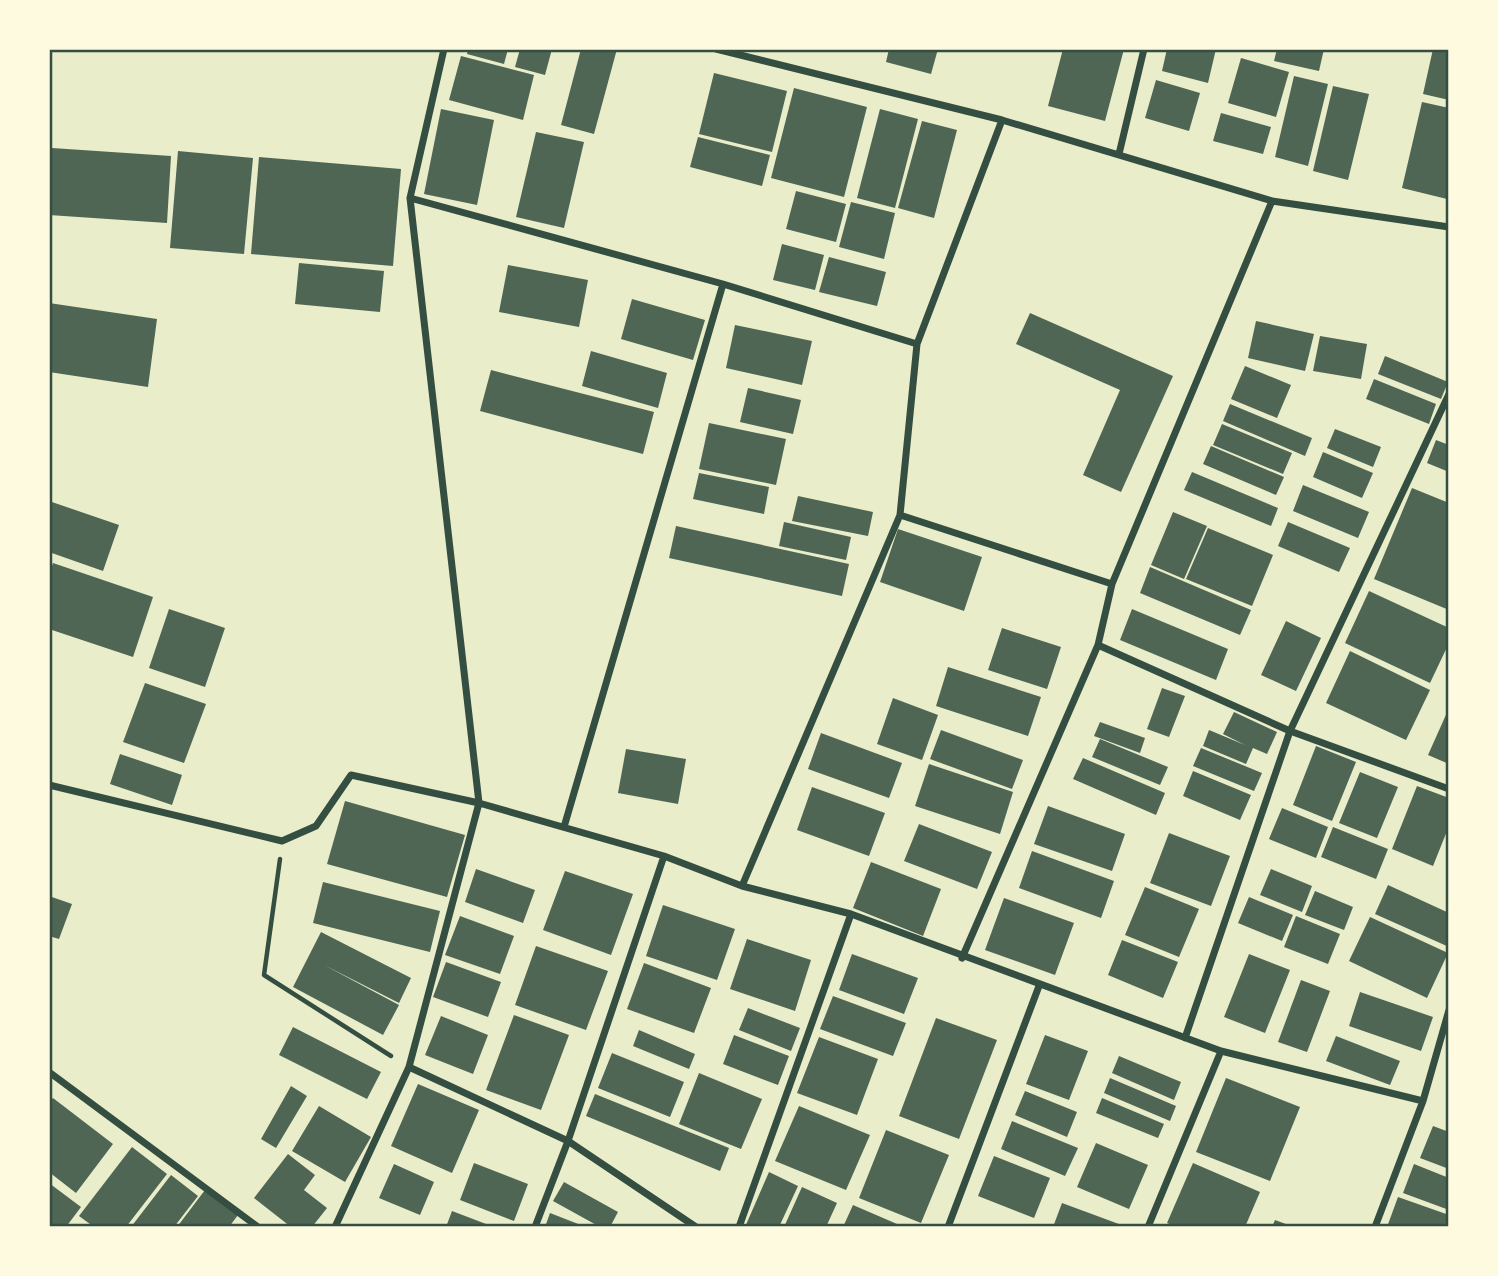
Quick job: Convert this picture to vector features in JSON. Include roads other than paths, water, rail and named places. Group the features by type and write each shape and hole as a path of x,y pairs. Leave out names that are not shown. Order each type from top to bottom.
{"street":[{"path":"335,1227 409,1067 479,803 410,198 444,49"},
{"path":"716,49 1002,120 1272,201 1449,228"},
{"path":"1119,154 1144,49"},
{"path":"742,886 901,515 917,344 1002,120"},
{"path":"410,198 723,284 917,344"},
{"path":"962,958 1098,645 1112,584 1272,201"},
{"path":"564,827 723,284"},
{"path":"1185,1038 1290,732 1449,394"},
{"path":"901,515 1112,584"},
{"path":"1098,645 1290,732 1449,789"},
{"path":"49,786 282,841 316,826 351,775 479,803 664,856 742,886 851,914 962,958 1221,1051 1423,1101"},
{"path":"535,1227 568,1141 664,856"},
{"path":"739,1227 851,914"},
{"path":"948,1227 1039,986"},
{"path":"1375,1227 1423,1101 1449,1010"},
{"path":"1148,1227 1221,1051"},
{"path":"409,1067 568,1141 696,1227"},
{"path":"49,1072 258,1227"}]}
